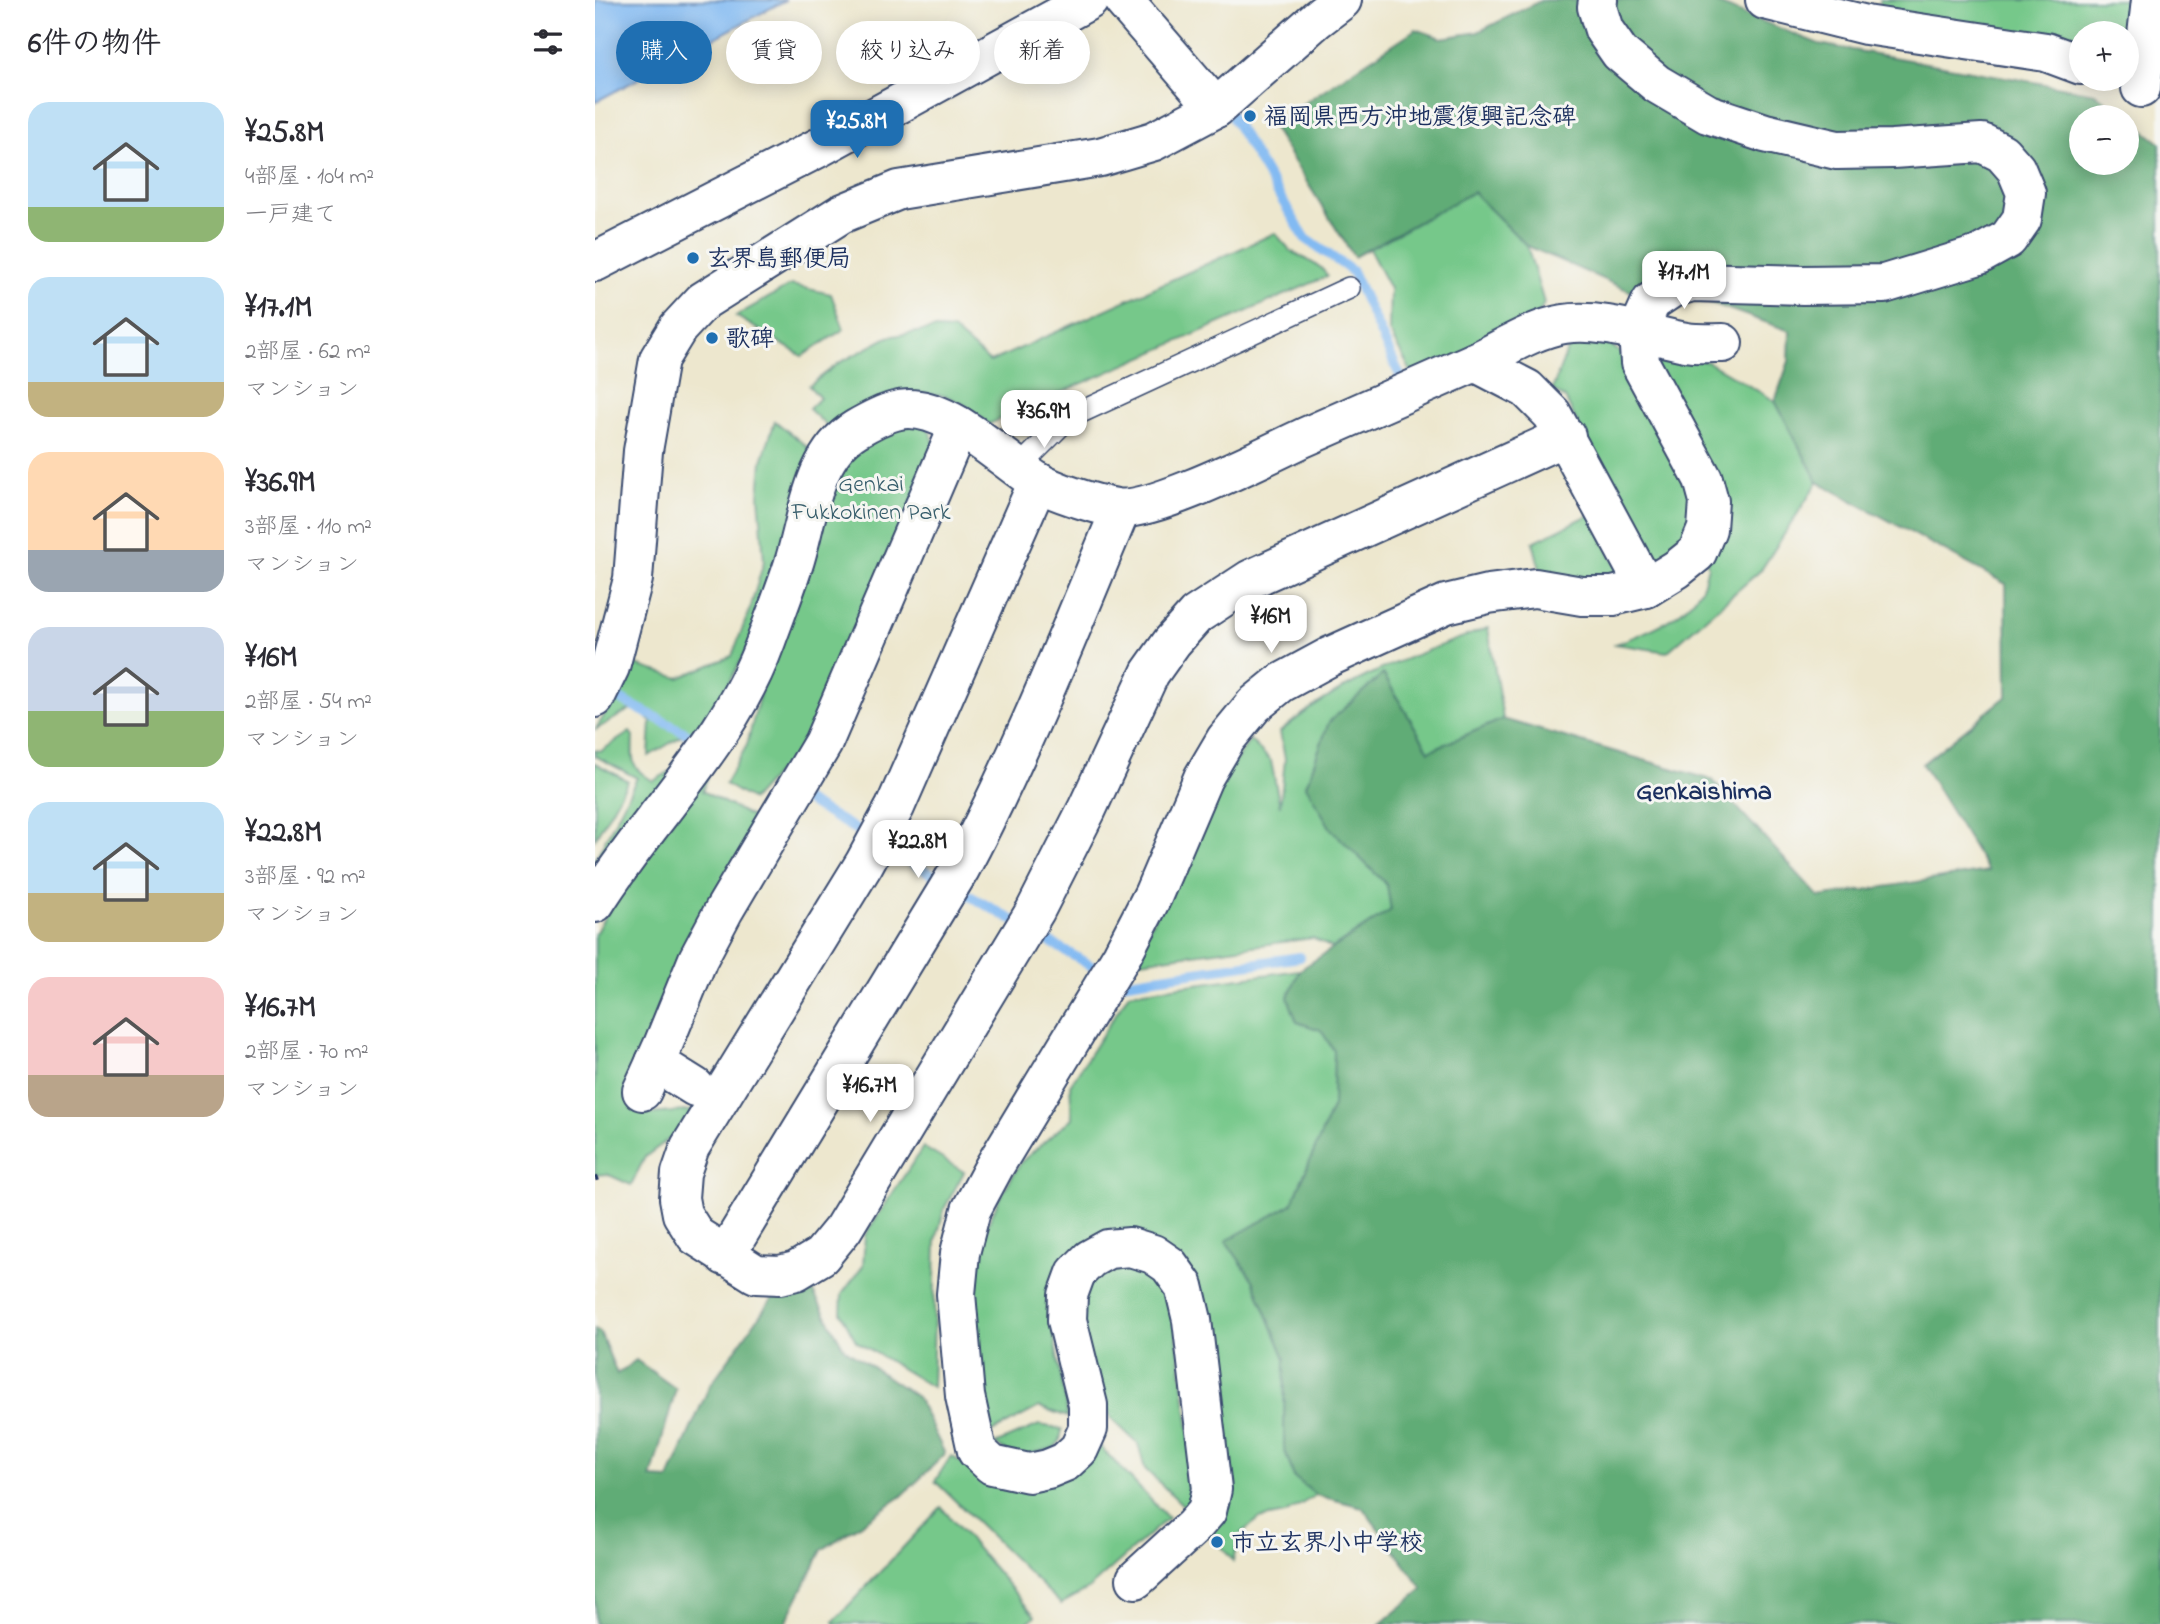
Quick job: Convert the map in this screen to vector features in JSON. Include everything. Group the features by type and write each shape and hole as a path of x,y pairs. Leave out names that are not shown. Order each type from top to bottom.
{"street":[{"path":"595,262 820,146 1089,0"},
{"path":"1123,0 1216,108"},
{"path":"595,698 610,667 633,579 643,451 659,359 678,328 702,300 841,214 899,190 1100,157 1154,141 1216,108 1342,0"},
{"path":"1136,1579 1207,1511 1212,1489 1192,1320 1184,1286 1169,1265 1153,1254 1131,1247 1108,1249 1090,1259 1076,1273 1068,1294 1067,1320 1088,1405 1087,1429 1079,1449 1065,1462 1028,1473 992,1465 977,1451 965,1396 956,1294 960,1253 971,1210 994,1167 1122,955 1153,895 1203,778 1226,739 1254,705 1281,683 1331,656 1446,604 1488,594 1535,588 1582,596 1603,596 1646,588 1697,553 1707,529 1709,501 1703,480 1640,363 1638,331 1651,302 1672,288 1692,282 1884,284 1979,255 2008,239 2022,219 2026,193 2016,169 2002,153 1982,143 1836,150 1765,133 1708,114 1657,84 1620,53 1604,30 1597,7 1598,0"},
{"path":"1765,0 1868,12 2046,52 2069,61"},
{"path":"2139,87 2151,0"},
{"path":"595,903 637,840 731,717 760,659 793,566 821,470 835,448 855,429 898,410 923,410 959,426 1028,475 1097,504 1121,509 1137,508 1198,485 1543,329 1565,324 1589,324 1689,342 1723,343"},
{"path":"1475,362 1527,389 1552,414 1646,588"},
{"path":"695,1087 649,1077 698,959 823,743 959,426"},
{"path":"1028,475 895,807 864,864 689,1147 681,1173 679,1198 683,1214 696,1236 756,1274 780,1275 796,1270 821,1255 843,1229 1035,911 1087,809 1150,673 1196,615 1251,579 1566,436"},
{"path":"725,1256 960,869 1038,705 1121,509"}],"lane":[{"path":"1028,475 1068,418 1349,288"}],"green space":[{"path":"1542,0 1714,2 1819,44 2069,88 2069,91 2095,93 2111,105 2069,105 2069,175 2139,175 2139,127 2160,143 2160,1624 1380,1624 1423,1589 1362,1507 1316,1495 1294,1477 1284,1447 1285,1358 1253,1280 1226,1241 1292,1204 1333,1106 1334,1051 1321,1030 1297,1022 1288,997 1300,970 1391,910 1387,885 1331,829 1306,786 1329,722 1383,674 1429,751 1503,719 1712,780 1819,897 1988,871 1922,764 2007,696 2006,584 1818,482 1775,401 1789,361 1790,331 1664,286 1643,297 1527,246 1473,192 1354,257 1271,125 1416,29 1441,38 1478,32"},
{"path":"1880,0 2143,0 2138,21 2069,21 2069,49 1879,9"},
{"path":"1473,192 1527,246 1544,303 1536,321 1414,377 1389,331 1390,289 1369,249"},
{"path":"1275,233 1291,251 1320,267 1328,276 989,424 965,405 946,396 920,393 832,431 809,409 820,398 809,386 839,363 888,337 934,329 953,330 990,362"},
{"path":"791,285 831,294 844,329 802,356 736,316"},
{"path":"1602,338 1622,354 1693,494 1688,530 1676,552 1649,569 1565,398 1552,390 1571,340"},
{"path":"1650,350 1708,362 1775,401 1818,482 1761,570 1667,652 1616,644 1664,623 1686,607 1702,587 1708,566"},
{"path":"775,421 819,456 765,616 700,737 617,695 626,662 679,678 732,656 764,561 759,495 762,461"},
{"name":"Genkai Fukkokinen Park","path":"926,424 938,450 798,767 780,769 752,800 725,784 747,745 760,693 844,457 885,429"},
{"path":"1591,514 1617,568 1615,577 1605,582 1541,573 1533,542"},
{"path":"1488,628 1503,719 1429,751 1384,675 1329,722 1306,785 1331,829 1387,885 1391,910 1332,948 1313,938 1133,962 1217,787 1250,740 1271,761 1280,806 1285,759 1280,732 1329,697 1379,670"},
{"path":"615,699 642,713 631,709 595,730"},
{"path":"643,713 698,741 696,744 682,736 649,756 651,722"},
{"path":"630,732 633,736 634,763 640,772 653,781 685,763 595,880 595,860 637,778 595,756 595,750 601,751"},
{"path":"716,757 702,791 752,817 781,795 625,1092 649,1114 699,1110 685,1127 645,1157 631,1185 607,1174 595,1175 595,934"},
{"path":"595,763 628,781 595,839"},
{"path":"1300,970 1288,997 1297,1022 1321,1030 1334,1051 1333,1106 1292,1204 1226,1241 1253,1280 1285,1358 1284,1447 1294,1477 1316,1495 1285,1514 1259,1519 1240,1534 1233,1561 1210,1532 1192,1280 1141,1232 1050,1315 1068,1417 1039,1407 985,1436 968,1268 1000,1197 1021,1162 1072,1118 1070,1085 1129,993"},
{"path":"923,1147 964,1172 944,1209 936,1241 932,1387 856,1341 841,1313 842,1294 863,1266 865,1235"},
{"path":"1118,1261 1149,1269 1172,1299 1196,1483 1191,1513 1145,1469 1138,1444 1111,1418 1091,1369 1079,1323 1084,1286"},
{"path":"812,1290 844,1348 917,1397 945,1454 902,1496 822,1550 785,1624 595,1624 595,1329 600,1332 617,1374 636,1360 676,1389 651,1478 669,1479 709,1387 773,1297"},
{"path":"1039,1425 1062,1429 1060,1441 1054,1448 1015,1457 995,1444"},
{"path":"1094,1440 1168,1518 1088,1589 1061,1604 935,1481 951,1456 974,1470"},
{"path":"941,1507 1035,1616 1026,1624 835,1624 834,1621"}],"water":[{"path":"595,0 786,0 747,21 726,21 726,32 712,40 712,21 616,21 616,84 629,84 595,102"}],"waterway":[{"path":"1230,114 1305,238 1352,271 1402,380"},
{"path":"614,696 699,740"},
{"path":"803,799 867,836"},
{"path":"885,847 942,880"},
{"path":"959,890 1018,923"},
{"path":"1033,932 1100,971"},
{"path":"1121,983 1300,957"}],"place":[{"name":"福岡県西方沖地震復興記念碑","path":"1250,116"},
{"name":"玄界島郵便局","path":"693,258"},
{"name":"歌碑","path":"712,338"},
{"name":"市立玄界小中学校","path":"1217,1542"}],"district":[{"name":"Genkaishima","path":"1704,790"}]}
